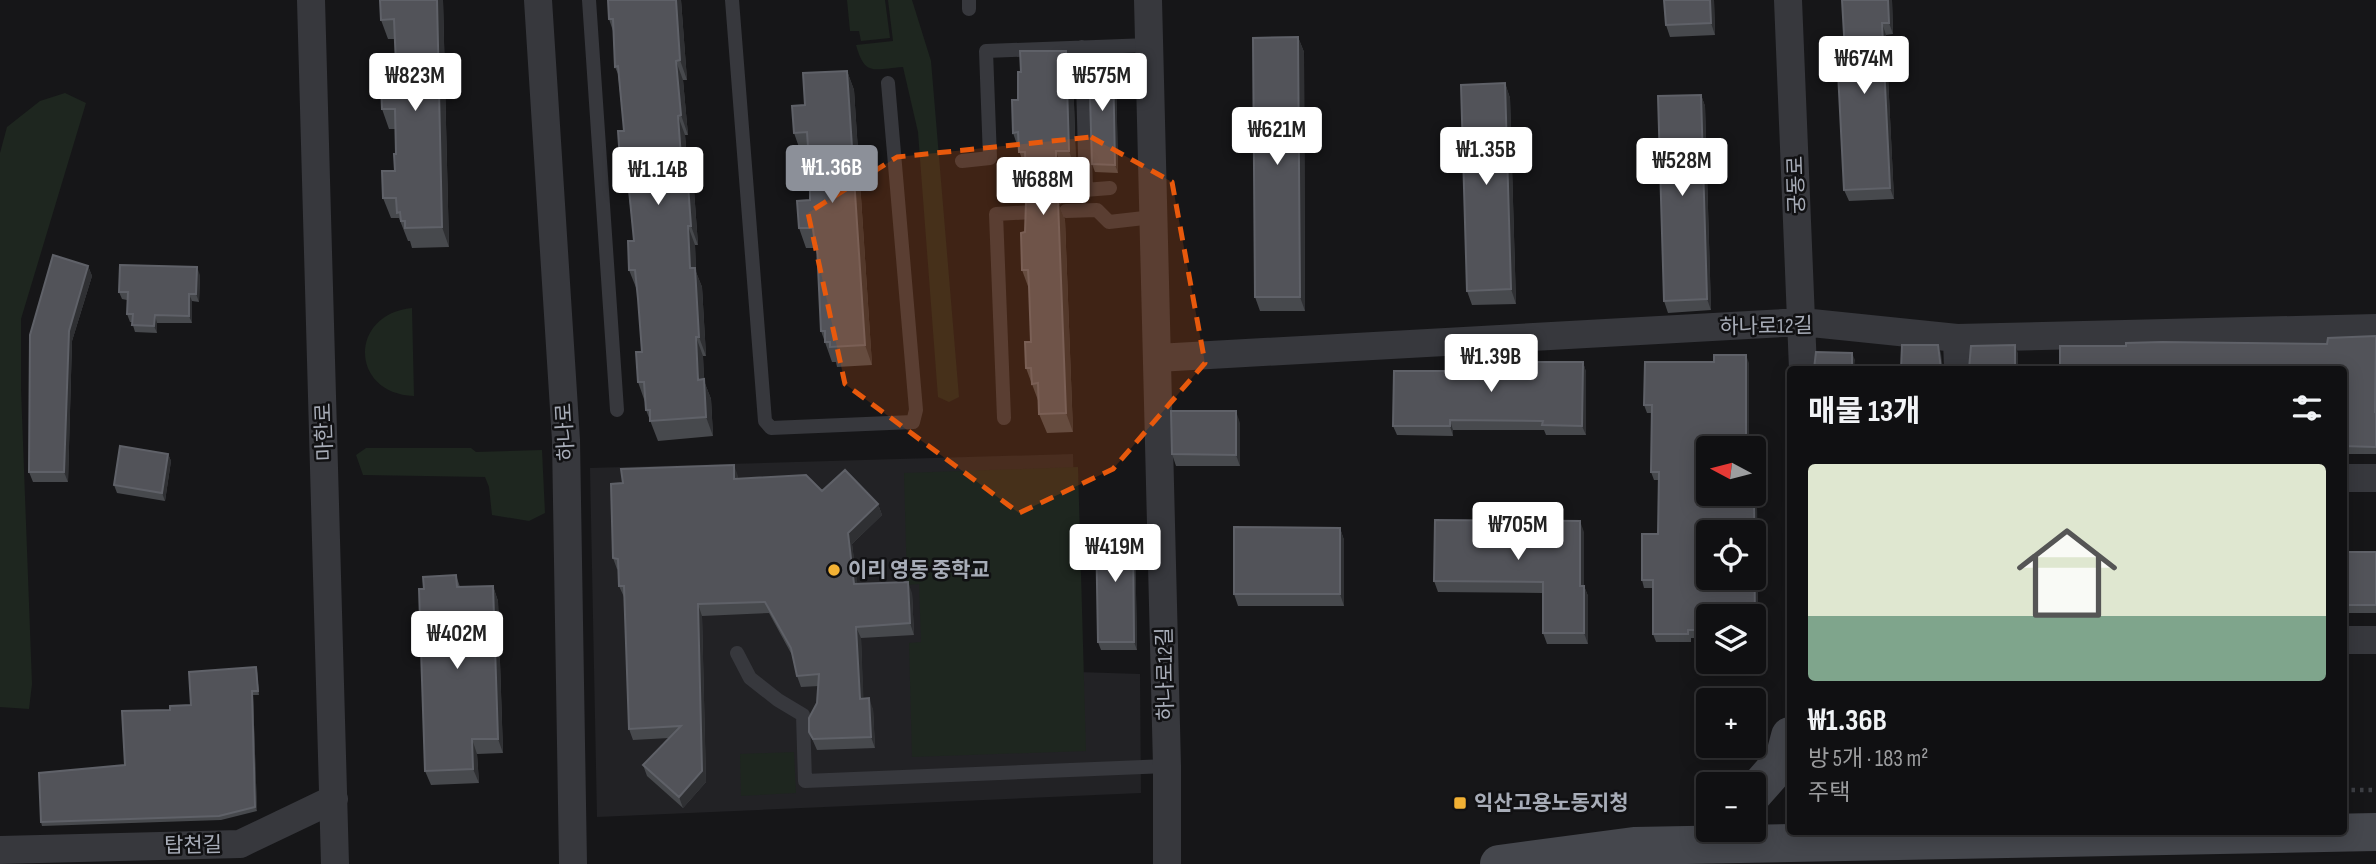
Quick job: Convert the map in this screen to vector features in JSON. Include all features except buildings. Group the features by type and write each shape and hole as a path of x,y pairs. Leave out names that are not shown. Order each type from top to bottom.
{"street":[{"name":"마한로","path":"311,0 335,864"},
{"name":"하나로","path":"538,0 566,439 573,864"},
{"name":"하나로12길","path":"1148,0 1167,766 1167,864"},
{"name":"궁동로","path":"1788,0 1803,366"},
{"name":"하나로12길","path":"1157,358 1802,322 1958,338 2376,328"},
{"path":"1958,338 1958,366"},
{"path":"2347,478 2376,478"},
{"path":"2347,640 2376,640"},
{"path":"1766,779 1784,759 1787,748"},
{"name":"탑천길","path":"0,850 240,844 334,799"},
{"path":"1646,855 1696,826"},
{"path":"2347,832 2376,832"},
{"path":"1499,864 1809,846 1933,835"},
{"path":"1905,864 1933,835"}],"lane":[{"path":"589,0 617,410"},
{"path":"732,0 765,421 771,428 913,422 916,410 888,83"},
{"path":"962,161 990,159 986,51 1149,46"},
{"path":"1082,47 1086,190"},
{"path":"1046,193 1111,188"},
{"path":"1066,211 1097,210 1109,222 1153,217"},
{"path":"1004,418 996,214 1033,212"},
{"path":"737,653 750,678 803,715 805,781 1167,766"}],"path":[{"path":"2347,790 2376,790"}],"highlighted area":[{"path":"1091,137 1172,182 1205,363 1113,469 1019,513 845,384 808,213 897,157"}],"shaded area":[{"path":"847,0 885,0 890,38 861,41 859,31 850,31"},
{"path":"888,0 912,0 931,61 959,397 949,402 938,397 918,132 903,67 867,67 856,45 893,41"},
{"path":"65,93 86,103 21,319 21,389 32,684 29,709 0,707 0,153 7,127 40,101"},
{"path":"412,308 414,396 393,392 377,382 368,368 365,353 368,338 377,324 391,313"},
{"path":"366,448 471,448 476,452 542,450 545,513 529,521 492,515 489,487 485,477 363,475 356,455"},
{"name":"이리 영동 중학교","path":"1073,454 1078,672 1140,674 1141,793 597,817 590,468"},
{"path":"1078,467 1086,751 912,757 909,643 921,642 919,584 907,585 904,473"},
{"path":"794,752 796,793 741,796 740,754"}],"place":[{"name":"이리 영동 중학교","path":"834,570"},
{"name":"익산고용노동지청","path":"1460,803"}]}
